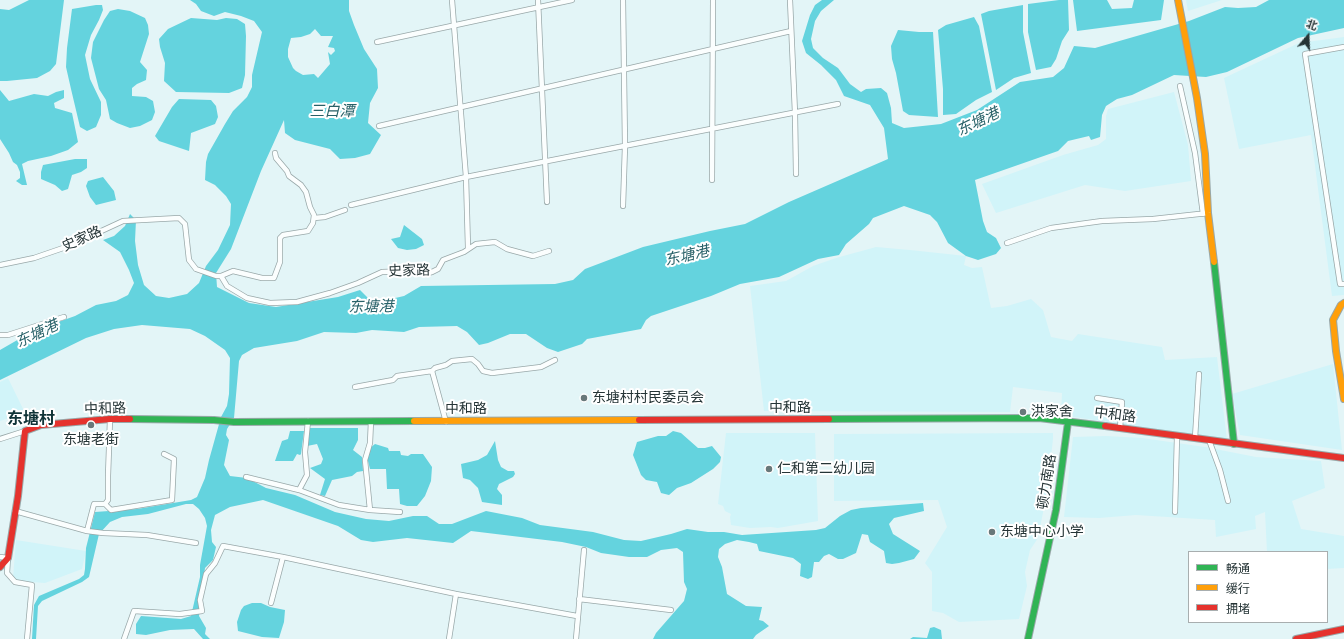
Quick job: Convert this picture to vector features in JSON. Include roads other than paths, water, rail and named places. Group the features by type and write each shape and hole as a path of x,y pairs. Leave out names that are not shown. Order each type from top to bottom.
{"main road":[{"path":"1178,0 1197,98 1205,154 1206,214 1234,444"},
{"path":"1344,304 1341,305 1333,320 1336,351 1344,399"},
{"name":"中和路","path":"26,431 40,425 110,419 214,420 234,422 446,422 1039,418 1344,458"},
{"name":"顿力南路","path":"1028,639 1056,510 1068,422"},
{"path":"0,567 8,558 26,431"},
{"path":"1296,639 1344,629"}],"street":[{"path":"452,0 466,177 468,248"},
{"path":"538,0 547,202"},
{"path":"377,42 572,0"},
{"path":"623,0 625,146 623,206"},
{"path":"712,180 713,0"},
{"path":"790,0 796,174"},
{"path":"379,126 791,31"},
{"path":"1344,47 1305,54 1340,284 1344,284"},
{"path":"1007,243 1051,228 1102,221 1153,219 1206,214 1195,153 1180,86"},
{"path":"351,205 466,177 838,104"},
{"path":"275,153 276,158 283,165 289,176 302,185 306,192 314,218 324,217 345,210"},
{"name":"史家路","path":"0,265 34,258 69,246 123,221 179,218 184,224 189,260 196,269 216,276 222,276 233,271 262,278 274,278 280,262 280,238 283,235 308,232 314,218"},
{"name":"史家路","path":"222,276 227,286 246,298 270,303 297,302 330,293 358,283 382,272 432,272 438,269 443,260 476,244 495,242 507,249 533,256 549,250"},
{"path":"0,335 8,335 64,317"},
{"path":"355,387 393,380 397,376 432,370 452,361 472,359 483,371 492,373 541,367 555,360"},
{"path":"432,370 446,422"},
{"path":"1195,438 1199,374"},
{"path":"1097,398 1122,402 1120,428"},
{"path":"105,504 108,500 110,419"},
{"path":"299,490 307,475 304,452 308,421"},
{"path":"370,421 370,444 365,460 370,510"},
{"name":"中和路","path":"0,440 26,431"},
{"path":"1175,512 1177,436"},
{"path":"1209,440 1220,470 1228,501"},
{"path":"87,531 94,504 105,504 111,510 172,500 174,459 164,454"},
{"path":"246,477 299,490 339,505 370,510 400,512"},
{"path":"15,511 103,534 147,535 196,543"},
{"path":"124,639 134,611 180,614 202,611 200,600 206,574 215,563 223,546 456,594 577,616"},
{"path":"576,639 584,550"},
{"path":"0,557 8,558 7,573 15,582 32,584 27,639"},
{"path":"272,603 282,557"},
{"path":"449,639 456,594"},
{"path":"579,599 671,610"}],"water":[{"path":"29,0 64,0 56,64 50,71 37,78 0,81 0,9 9,10"},
{"path":"190,0 349,0 349,11 354,25 364,49 377,69 378,88 370,103 368,123 381,135 370,154 355,158 340,159 330,149 295,140 285,133 284,120 261,171 231,249 216,273 217,287 249,303 276,307 338,297 360,290 368,298 382,301 404,296 421,286 555,284 573,280 585,269 643,247 745,224 789,202 888,159 884,128 870,105 844,96 836,80 806,53 802,41 810,15 815,5 822,0 834,0 821,11 815,21 811,39 813,48 823,58 838,68 850,84 861,92 866,89 881,88 887,93 891,108 892,123 904,128 941,124 977,110 1020,82 1053,77 1064,68 1074,46 1095,48 1189,21 1225,7 1256,7 1269,0 1344,0 1344,28 1298,38 1227,72 1206,77 1174,75 1132,95 1117,99 1106,106 1102,115 1100,137 1091,140 1089,136 1068,141 1058,151 975,180 983,221 987,232 996,238 1001,248 996,254 978,260 966,256 948,243 937,222 930,215 904,206 873,218 869,224 846,244 839,255 818,259 779,277 740,284 711,296 651,316 646,320 641,329 587,339 582,344 558,352 547,348 526,334 510,334 479,345 467,332 457,326 419,327 404,332 372,330 356,333 324,332 297,341 254,348 242,355 239,361 234,418 227,429 226,435 229,440 224,465 230,476 247,478 266,488 295,495 335,512 366,519 389,521 413,516 427,516 439,524 452,524 486,511 522,518 540,525 593,532 624,540 641,541 687,529 742,535 816,530 825,528 840,516 851,510 923,503 924,511 894,518 889,524 893,534 920,551 914,559 899,563 886,563 884,551 870,542 868,535 862,534 856,553 843,559 838,559 829,554 824,556 819,562 814,562 812,577 808,579 800,576 801,564 793,558 759,551 757,544 749,542 737,540 725,544 719,549 718,557 722,567 727,594 746,606 762,607 759,620 763,621 769,626 756,635 753,639 653,639 656,633 684,601 687,589 684,582 683,552 677,548 661,550 647,557 629,557 601,553 586,547 562,542 471,531 453,543 407,538 373,542 361,540 338,526 263,500 230,507 215,515 211,530 212,542 216,547 213,560 205,568 199,616 206,628 205,634 210,639 203,639 194,629 170,630 146,635 136,634 136,624 141,616 181,619 191,616 200,577 200,565 207,526 205,518 199,509 193,504 186,504 148,514 122,517 110,522 99,534 89,577 82,582 42,601 38,606 36,639 32,639 34,605 39,596 79,579 84,575 86,548 95,512 137,509 191,500 197,497 205,478 221,417 227,406 229,394 230,358 225,350 205,336 190,329 142,325 114,329 86,338 0,380 0,350 33,331 75,316 96,305 116,301 128,295 134,283 129,270 120,252 103,240 114,236 125,226 130,214 136,220 135,241 138,265 144,285 156,296 169,298 187,294 199,283 206,266 218,250 230,225 231,204 226,196 215,185 205,180 206,162 208,154 225,124 233,111 247,97 252,87 252,75 262,32 254,21 225,12 214,16 201,11 196,4","holes":["315,29 321,36 333,36 328,47 334,48 335,51 331,55 328,52 330,64 318,78 314,74 303,75 296,71 288,57 288,49 291,38 310,34"]},
{"path":"1068,0 1069,30 1062,41 1056,59 1051,67 1036,70 1028,32 1028,4"},
{"path":"1073,0 1107,0 1112,9 1132,8 1134,0 1164,0 1161,20 1077,31"},
{"path":"102,5 103,10 91,35 85,55 90,79 101,102 101,115 96,127 87,131 80,127 66,67 67,48 72,9"},
{"path":"1023,5 1023,32 1031,73 1014,78 996,90 981,14 989,11"},
{"path":"118,9 130,11 145,18 148,25 149,34 140,62 147,70 146,80 132,88 132,96 146,97 153,101 155,112 152,120 140,126 130,128 110,119 106,100 99,89 91,58 93,42 104,20 110,11"},
{"path":"974,17 979,26 992,92 976,100 956,114 943,115 943,89 938,30 946,25"},
{"path":"191,18 217,20 226,18 237,19 245,24 245,75 242,88 229,93 176,92 164,81 165,63 159,39 168,29"},
{"path":"898,30 933,32 938,117 909,115 903,111 892,59 891,46"},
{"path":"0,90 9,101 34,94 48,96 64,90 64,98 54,103 55,108 72,113 78,142 68,150 22,164 27,185 22,185 16,181 20,178 20,172 0,139"},
{"path":"179,99 211,100 216,106 218,117 215,124 191,133 189,151 159,141 155,136 172,107"},
{"path":"75,159 87,159 87,168 72,175 68,189 62,191 55,185 41,179 43,165"},
{"path":"103,177 114,191 116,200 96,205 90,197 86,186 88,181"},
{"path":"404,225 422,239 424,245 416,249 407,250 398,248 391,239 400,237"},
{"path":"309,428 358,428 358,440 353,450 362,457 363,471 357,472 352,476 332,480 325,496 320,495 325,479 310,468 321,464 323,459 317,444 307,446"},
{"path":"290,431 304,431 301,454 297,454 293,461 275,461 282,441 288,439"},
{"path":"673,431 681,433 698,448 712,446 721,457 720,462 713,469 691,483 677,488 669,495 661,493 657,482 646,480 641,475 633,455 637,442 658,436 666,436"},
{"path":"495,441 498,460 501,467 508,471 514,471 515,474 513,477 499,484 497,489 502,495 502,505 482,502 478,488 470,480 463,478 461,464 478,460 487,455"},
{"path":"375,444 388,448 389,451 400,451 401,455 408,456 411,454 423,454 432,467 431,481 425,496 417,506 400,504 399,489 387,489 386,469 370,469 367,457 370,448"},
{"path":"252,603 261,603 270,607 285,610 284,622 279,638 262,637 238,631 237,622 241,610 244,606"},
{"path":"934,627 941,630 942,639 910,639 913,637 927,638 930,628"}],"place":[{"name":"东塘村村民委员会","path":"584,398"},
{"name":"洪家舍","path":"1023,412"},
{"name":"东塘老街","path":"91,425"},
{"name":"仁和第二幼儿园","path":"769,469"},
{"name":"东塘中心小学","path":"992,532"}],"district":[{"name":"东塘村","path":"31,419"}],"water label":[{"name":"三白潭","path":"332,112"},
{"name":"东塘港","path":"978,122"},
{"name":"东塘港","path":"687,256"},
{"name":"东塘港","path":"371,307"},
{"name":"东塘港","path":"37,334"}]}
